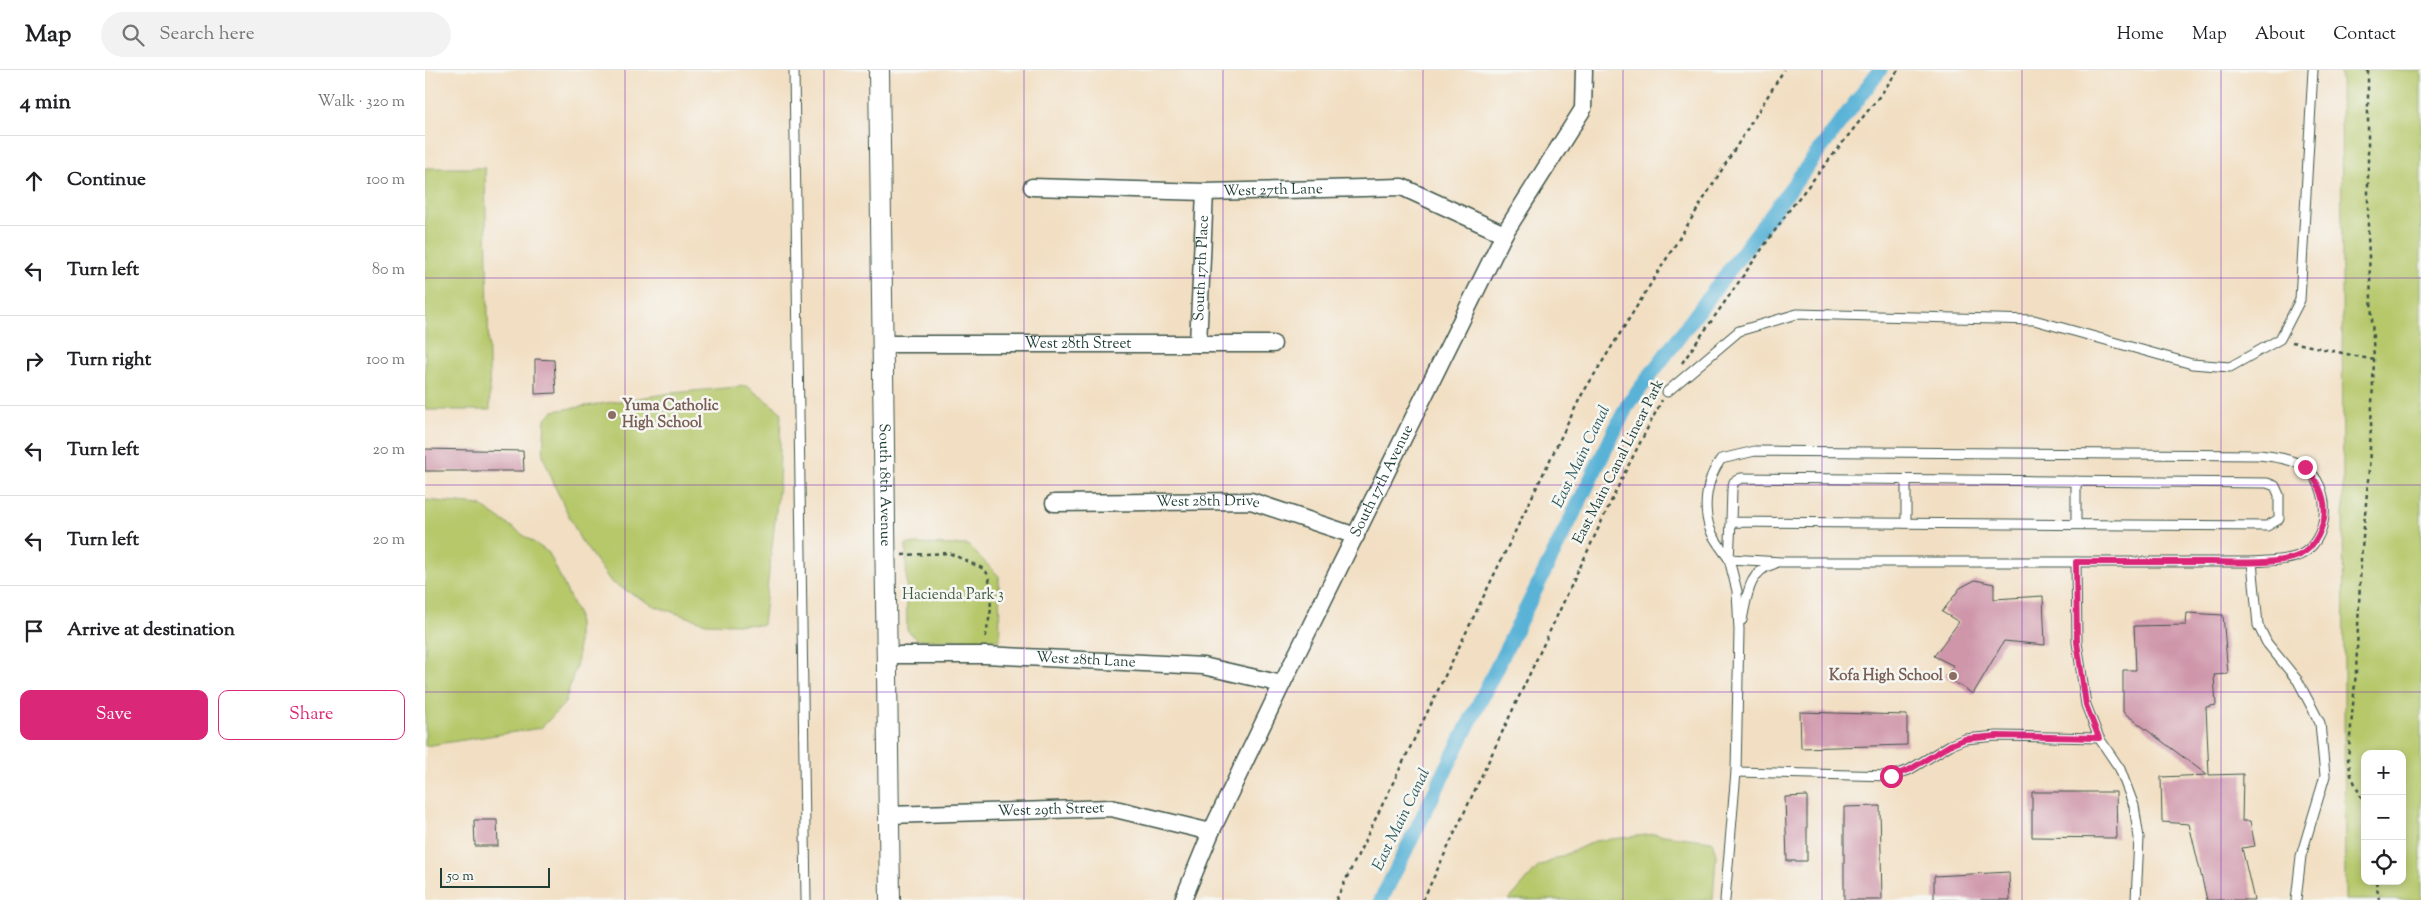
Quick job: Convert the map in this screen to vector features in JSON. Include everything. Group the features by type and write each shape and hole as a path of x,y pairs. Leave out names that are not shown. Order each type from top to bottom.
{"street":[{"name":"South 18th Avenue","path":"879,70 890,900"},
{"name":"South 17th Avenue","path":"1183,900 1211,832 1282,684 1504,234 1583,109 1584,70"},
{"name":"West 27th Lane","path":"1032,187 1205,192 1402,186 1504,234"},
{"name":"South 17th Place","path":"1198,344 1205,192"},
{"name":"West 28th Street","path":"882,344 1273,344"},
{"name":"West 28th Drive","path":"1055,503 1251,501 1356,536"},
{"name":"West 28th Lane","path":"887,655 986,655 1203,666 1282,684"},
{"name":"West 29th Street","path":"889,815 1111,808 1211,832"}],"lane":[{"path":"794,70 806,900"},
{"path":"1667,392 1739,331 1797,314 2034,320 2192,364 2230,367 2280,339 2300,300 2313,70"},
{"path":"1755,451 2259,455 2286,459 2305,467 2315,478 2322,494 2324,513 2322,530 2312,545 2299,556 2252,562 1781,562 1729,559 1710,530 1707,515 1707,488 1712,470 1721,459 1735,454 1755,451"},
{"path":"1725,900 1736,772 1739,630 1737,591 1729,559 1732,489 1734,482 1741,478 2267,483 2275,486 2279,495 2279,520 2267,526 1731,522"},
{"path":"1906,480 1906,523"},
{"path":"2076,481 2076,524"},
{"path":"1739,630 1751,583 1762,569 1781,562"},
{"path":"2076,562 2077,642 2086,705 2099,738 2120,770 2134,806 2139,838 2136,900"},
{"path":"2252,562 2258,625 2267,643 2298,681 2321,723 2325,776 2301,856 2296,900"},
{"path":"1736,772 1891,776 1909,770 1950,745 1965,739 1997,736 2099,738"}],"path":[{"path":"1336,900 1581,396 1784,70"},
{"name":"East Main Canal Linear Park","path":"1679,368 1790,209 1898,70"},
{"path":"2361,797 2351,775 2348,759 2356,672 2361,559 2369,470 2374,360 2368,236 2368,70"},
{"path":"2280,339 2374,360"},
{"name":"East Main Canal Linear Park","path":"1423,900 1624,474 1667,392"},
{"path":"885,555 949,554 984,569 989,576 991,609 984,636 986,655"},
{"path":"2377,885 2379,900"}],"green space":[{"path":"2341,70 2421,70 2421,900 2345,900"},
{"path":"425,168 485,168 490,410 425,410"},
{"path":"747,386 781,412 779,485 763,625 706,623 654,606 611,582 580,539 556,489 543,456 545,419 553,411 672,393"},
{"path":"425,500 480,505 549,553 578,615 578,659 565,703 541,728 425,746"},
{"name":"Hacienda Park 3","path":"906,544 968,545 999,576 1000,640 918,640 907,630"},
{"path":"1655,834 1712,841 1716,855 1713,900 1509,900 1538,867 1595,841"}],"building":[{"path":"535,359 554,360 556,393 535,394"},
{"path":"425,449 523,451 524,471 425,471"},
{"path":"1975,580 1994,584 1994,599 2043,596 2045,645 2004,641 1973,694 1945,676 1954,666 1934,656 1959,622 1942,612 1960,588"},
{"path":"2187,613 2223,615 2228,674 2214,675 2216,705 2206,707 2209,775 2243,774 2242,821 2250,821 2255,846 2242,848 2254,900 2207,900 2189,824 2162,822 2161,777 2207,775 2123,712 2123,670 2136,670 2134,626 2186,625"},
{"path":"1800,712 1907,715 1907,745 1801,748"},
{"path":"2032,792 2116,792 2117,838 2032,837"},
{"path":"1807,796 1807,861 1787,861 1785,797"},
{"path":"1880,806 1882,900 1844,900 1844,807"},
{"path":"474,820 497,820 498,846 475,846"},
{"path":"2009,872 2010,900 1934,900 1934,876"}],"waterway":[{"name":"East Main Canal","path":"1381,900 1627,406 1880,70"}],"place":[{"name":"Yuma Catholic High School","path":"612,415"},
{"name":"Kofa High School","path":"1953,676"}],"route":[{"path":"1891,776 1909,770 1950,745 1965,739 1997,736 2099,738 2086,705 2077,642 2076,562 2252,562 2299,556 2312,545 2322,530 2324,513 2322,494 2315,478 2305,467"}]}
